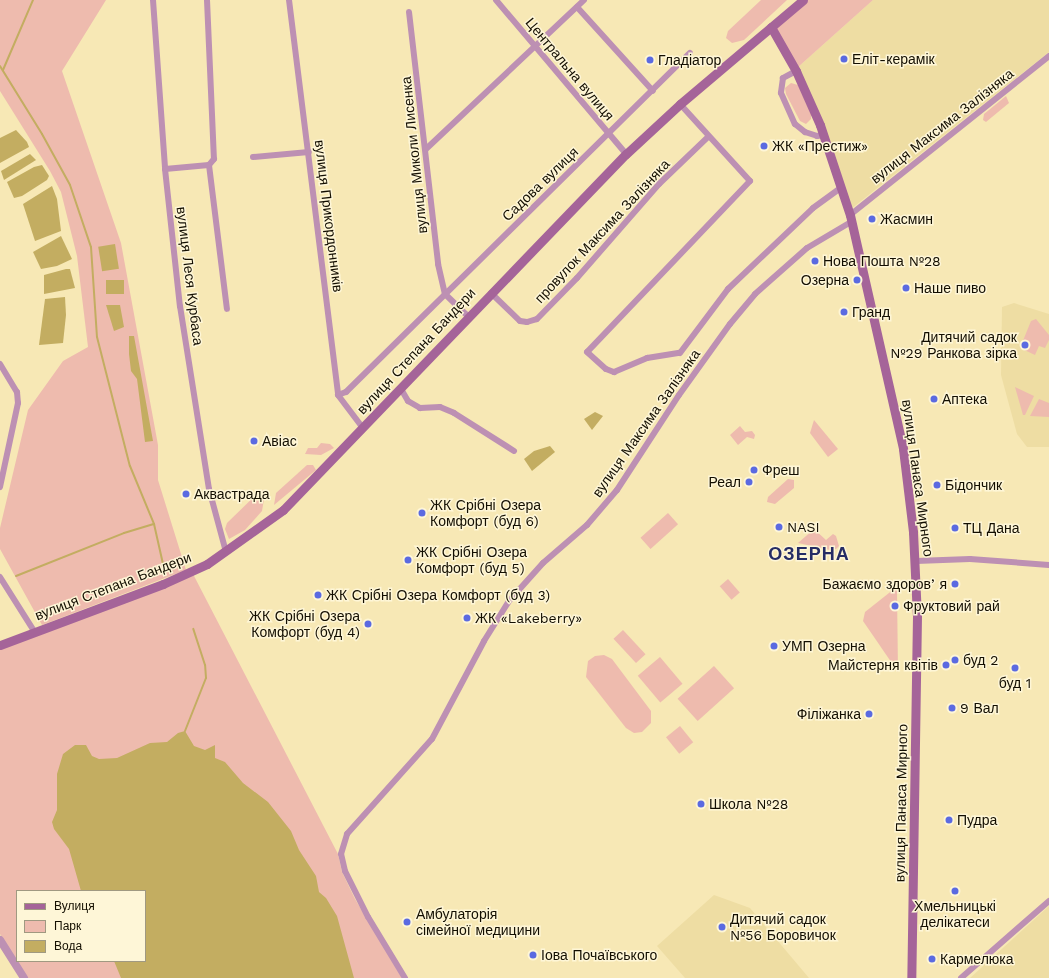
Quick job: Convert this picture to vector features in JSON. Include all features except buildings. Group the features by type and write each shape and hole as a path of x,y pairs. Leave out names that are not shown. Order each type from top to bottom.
{"main road":[{"name":"вулиця Степана Бандери","path":"0,645 163,584 226,552 283,510 401,389 468,316 626,154 680,104 803,0"},
{"name":"вулиця Панаса Мирного","path":"771,27 796,71 823,135 841,188 850,218 900,433 916,561 917,647 911,978"}],"street":[{"name":"вулиця Леся Курбаса","path":"153,0 165,169 180,306 208,482 226,552"},
{"path":"165,169 209,165 214,159 207,0"},
{"name":"вулиця Прикордонників","path":"289,0 338,395"},
{"name":"Центральна вулиця","path":"496,0 626,154"},
{"path":"426,149 584,0"},
{"path":"577,7 653,91"},
{"name":"вулиця Миколи Лисенка","path":"409,12 426,149 438,264 445,294"},
{"name":"Садова вулиця","path":"338,395 346,392 690,53"},
{"name":"вулиця Максима Залізняка","path":"406,978 368,918 345,871 341,854 347,834 432,739 484,641 509,601 544,563 587,526 617,490 679,395 735,318 755,294 806,248 850,218 1049,56"},
{"path":"796,71 783,78 781,93 795,124 805,132 817,136 823,135"},
{"path":"680,104 708,137"},
{"name":"вулиця Максима Залізняка","path":"708,137 750,181 587,352 614,372 647,358 680,352 728,289 813,208 841,188"},
{"name":"провулок Максима Залізняка","path":"491,293 520,321 527,322 537,319 576,278 659,184 708,137"},
{"path":"253,157 309,152"},
{"path":"209,165 227,309"},
{"path":"445,294 468,316"},
{"path":"0,364 16,392 18,403 0,487"},
{"path":"401,389 408,401 420,408 440,407 454,413 514,451"},
{"path":"338,395 363,428"},
{"path":"916,561 970,559 1049,565"},
{"path":"0,577 34,631"},
{"path":"961,978 1049,901"},
{"path":"0,940 24,978"}],"shaded area":[{"path":"873,0 1049,0 1049,52 851,209 797,68"},
{"name":"Дитячий садок №29 Ранкова зірка","path":"1014,303 1049,314 1049,447 1027,447 1017,434 1001,375 1002,307"},
{"name":"Дитячий садок №56 Боровичок","path":"714,895 750,908 809,978 685,978 657,946"},
{"path":"1049,906 1049,978 970,978"}],"green space":[{"path":"0,0 106,0 62,71 121,243 158,445 158,480 186,570 42,625 0,549 0,528 28,410 63,361 88,347 77,256 61,192 50,171 0,91"},
{"path":"761,0 787,0 744,40 732,43 726,38 728,31"},
{"path":"807,0 873,0 797,68 776,28"},
{"path":"791,83 798,85 811,114 811,119 806,124 800,121 786,94 785,88"},
{"path":"1006,96 1009,103 986,122 983,120 984,114"},
{"path":"1036,319 1049,335 1049,340 1045,348 1039,346 1035,355 1020,348 1031,321"},
{"path":"1015,387 1034,396 1025,415 1023,415"},
{"path":"1039,399 1049,403 1049,417 1030,416"},
{"path":"814,420 838,449 828,457 810,433"},
{"path":"740,426 745,432 752,431 755,435 754,439 747,437 738,445 730,435"},
{"path":"321,443 330,444 334,448 321,455 305,454 308,448 317,448"},
{"path":"307,465 313,465 316,470 274,505 276,493"},
{"path":"788,479 794,480 794,488 775,504 767,502 768,497"},
{"path":"261,490 265,490 262,511 245,530 229,539 225,529 227,523"},
{"path":"668,513 678,524 651,549 641,538"},
{"path":"814,529 826,540 833,534 836,536 839,546 836,549 830,550 798,543"},
{"path":"193,574 338,854 342,872 355,899 402,978 28,978 18,962 146,962 146,890 16,890 16,959 0,934 0,648"},
{"path":"728,579 740,593 732,600 720,586"},
{"path":"894,589 897,590 898,672 863,621 865,612"},
{"path":"623,630 646,654 636,663 613,639"},
{"path":"604,655 612,659 651,711 651,723 642,732 634,733 626,728 586,677 588,661 595,656"},
{"path":"660,657 682,684 660,702 638,676"},
{"path":"714,666 734,688 698,721 678,699"},
{"path":"680,726 693,742 679,754 666,737"}],"water":[{"path":"16,130 27,142 29,147 0,163 0,138"},
{"path":"30,154 36,160 4,180 1,171"},
{"path":"42,165 49,176 47,180 22,196 14,198 7,182 34,167"},
{"path":"52,186 57,199 61,231 35,241 23,204"},
{"path":"61,236 72,259 57,266 41,269 33,252"},
{"path":"115,244 119,269 102,271 98,247"},
{"path":"70,269 75,288 44,294 44,275"},
{"path":"106,280 124,280 124,294 106,294"},
{"path":"65,297 66,315 63,343 39,345 45,299"},
{"path":"106,305 120,305 124,327 114,331"},
{"path":"129,336 134,336 153,441 145,442 137,379 131,371"},
{"path":"595,412 603,416 592,430 584,419"},
{"path":"550,446 555,452 532,471 524,459 534,451"},
{"path":"185,731 194,746 205,750 215,745 215,758 225,762 243,783 268,802 291,831 299,850 316,876 319,892 326,898 337,916 354,978 121,978 114,962 146,962 146,890 81,890 69,849 54,829 52,822 57,810 57,774 63,754 75,745 86,745 92,756 99,759 117,758 150,743 167,742 178,733"}],"waterway":[{"path":"3,70 33,0"},
{"path":"0,66 42,134 70,185 91,247 97,337 130,466 154,524 163,564"},
{"path":"16,576 124,533 154,524"},
{"path":"185,731 206,678 205,665 193,629"}],"place":[{"name":"Еліт-керамік","path":"844,59"},
{"name":"Гладіатор","path":"650,60"},
{"name":"ЖК «Престиж»","path":"764,146"},
{"name":"Жасмин","path":"872,219"},
{"name":"Нова Пошта №28","path":"815,261"},
{"name":"Озерна","path":"857,280"},
{"name":"Наше пиво","path":"906,288"},
{"name":"Гранд","path":"844,312"},
{"name":"Дитячий садок №29 Ранкова зірка","path":"1025,345"},
{"name":"Аптека","path":"934,399"},
{"name":"Авіас","path":"254,441"},
{"name":"Фреш","path":"754,470"},
{"name":"Реал","path":"749,482"},
{"name":"Бідончик","path":"937,485"},
{"name":"Аквастрада","path":"186,494"},
{"name":"ЖК Срібні Озера Комфорт (буд 6)","path":"422,513"},
{"name":"NASI","path":"779,527"},
{"name":"ТЦ Дана","path":"955,528"},
{"name":"ЖК Срібні Озера Комфорт (буд 5)","path":"408,560"},
{"name":"Бажаємо здоровʼя","path":"955,584"},
{"name":"ЖК Срібні Озера Комфорт (буд 3)","path":"318,595"},
{"name":"Фруктовий рай","path":"895,606"},
{"name":"ЖК «Lakeberry»","path":"467,618"},
{"name":"ЖК Срібні Озера Комфорт (буд 4)","path":"368,624"},
{"name":"УМП Озерна","path":"774,646"},
{"name":"буд 2","path":"955,660"},
{"name":"Майстерня квітів","path":"946,665"},
{"name":"буд 1","path":"1015,668"},
{"name":"9 Вал","path":"952,708"},
{"name":"Філіжанка","path":"869,714"},
{"name":"Школа №28","path":"701,804"},
{"name":"Пудра","path":"949,820"},
{"name":"Хмельницькі делікатеси","path":"955,891"},
{"name":"Амбулаторія сімейної медицини","path":"407,922"},
{"name":"Дитячий садок №56 Боровичок","path":"722,927"},
{"name":"Іова Почаївського","path":"533,955"},
{"name":"Кармелюка","path":"932,959"}],"district":[{"name":"ОЗЕРНА","path":"809,554"}]}
